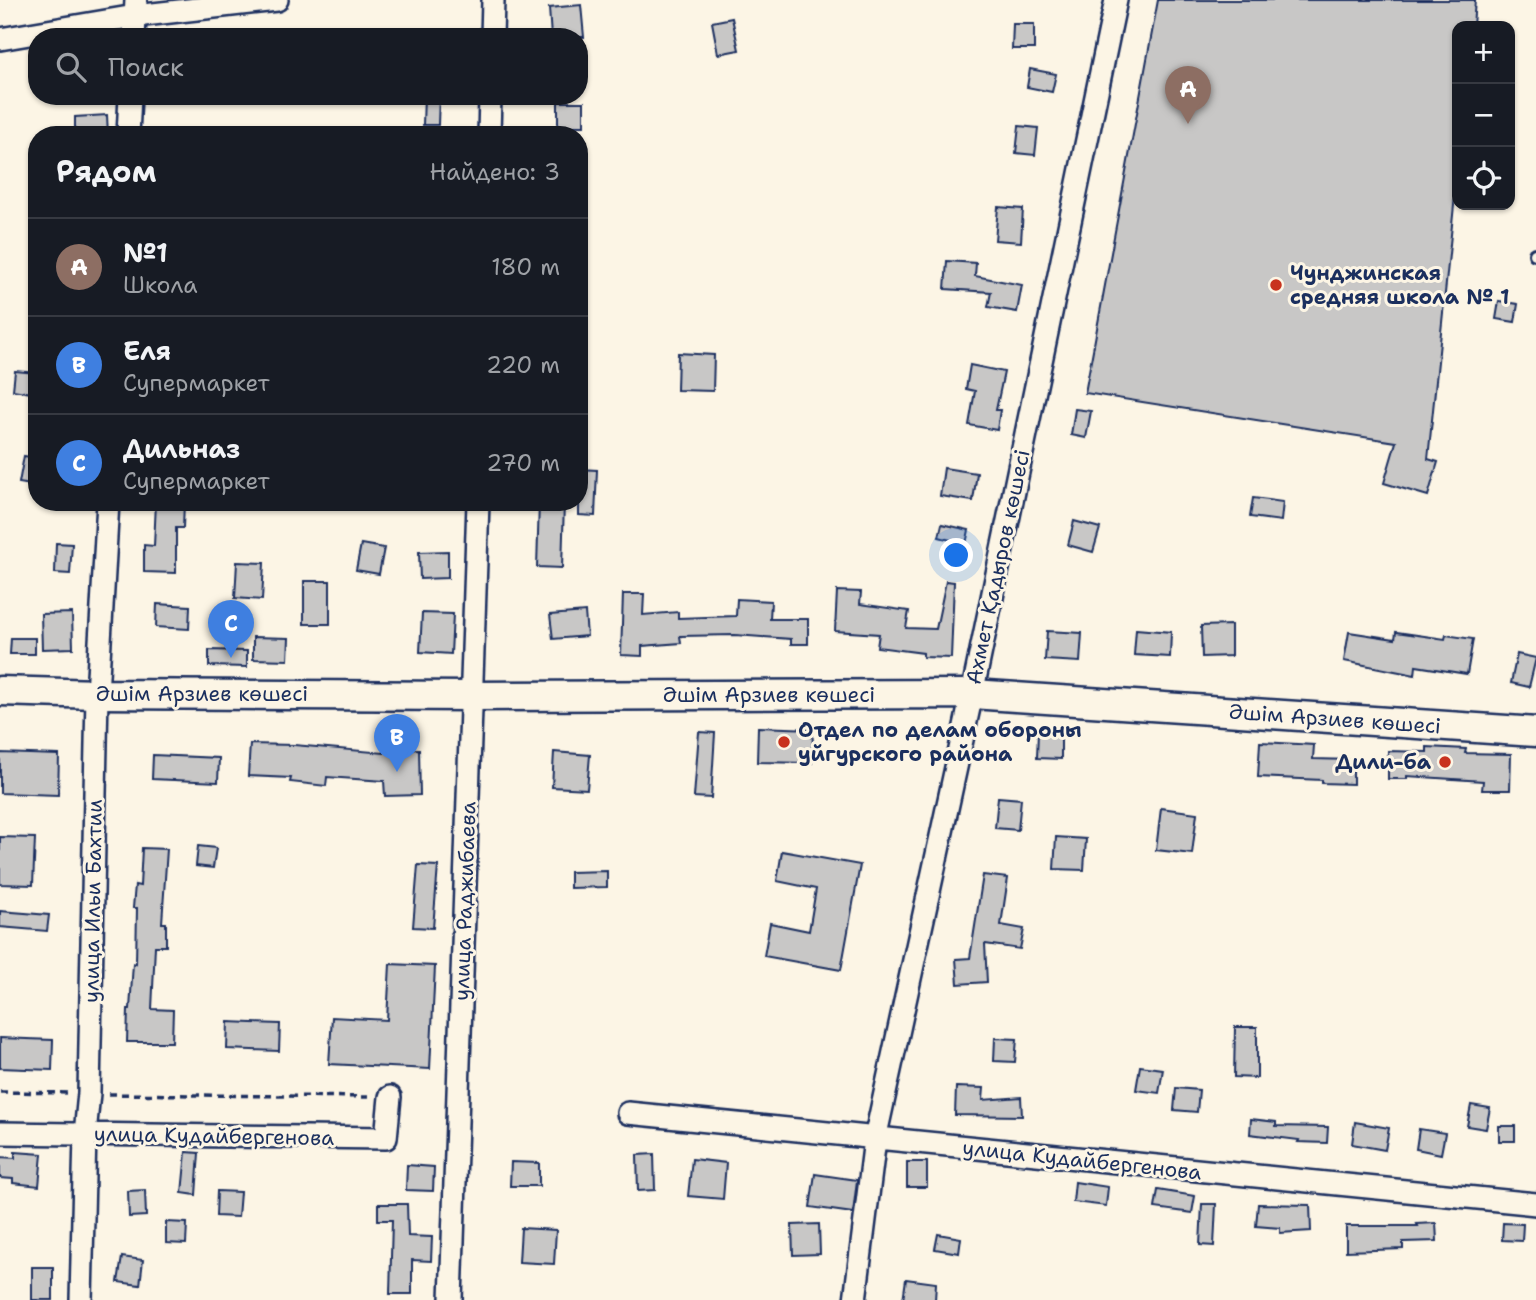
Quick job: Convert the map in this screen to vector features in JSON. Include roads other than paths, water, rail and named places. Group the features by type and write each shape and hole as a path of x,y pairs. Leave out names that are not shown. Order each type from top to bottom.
{"street":[{"path":"71,28 277,0"},
{"path":"492,28 493,0"},
{"name":"Ахмет Қадыров көшесі","path":"855,1300 875,1139 972,694 1116,0"},
{"path":"0,39 28,35"},
{"path":"128,126 130,105"},
{"path":"489,126 490,105"},
{"name":"улица Ильи Бахтии","path":"81,1300 85,1135 89,1093 97,694 107,511"},
{"name":"улица Раджибаева","path":"450,1300 478,511"},
{"name":"Әшім Арзиев көшесі","path":"0,691 472,696 972,694 1536,732"},
{"name":"улица Кудайбергенова","path":"0,1133 386,1138 390,1097"},
{"name":"улица Кудайбергенова","path":"628,1114 1536,1204"}],"place":[{"name":"№1","path":"1188,124"},
{"name":"Чунджинская средняя школа № 1","path":"1276,285"},
{"name":"Дильназ","path":"231,658"},
{"name":"Отдел по делам обороны уйгурского района","path":"784,742"},
{"name":"Дили-ба","path":"1445,762"},
{"name":"Еля","path":"397,772"}]}
